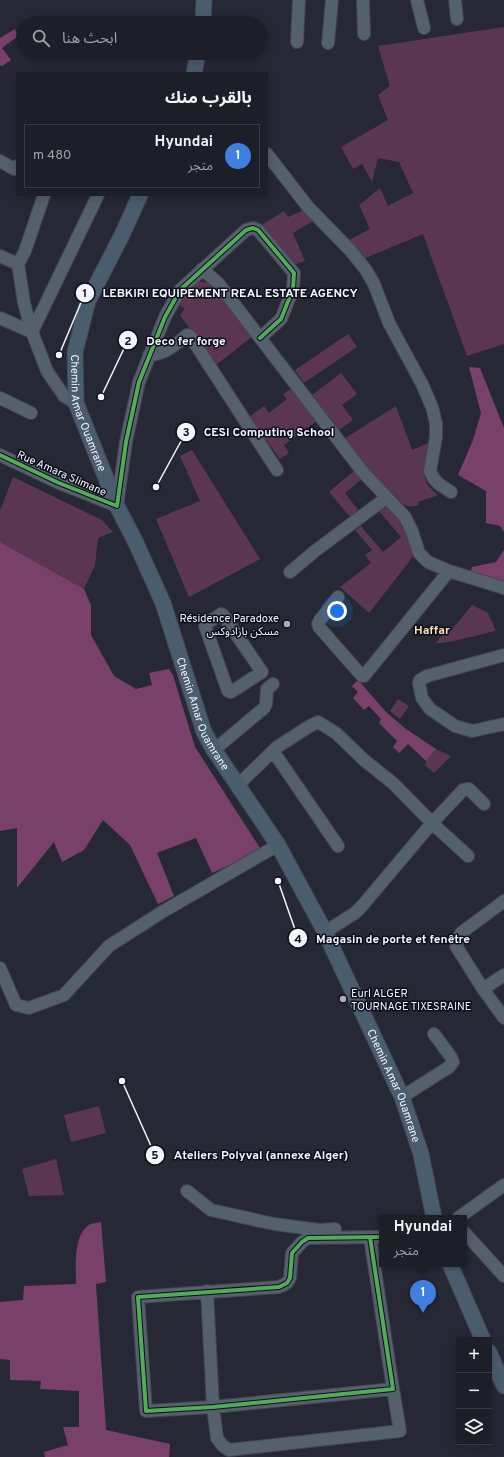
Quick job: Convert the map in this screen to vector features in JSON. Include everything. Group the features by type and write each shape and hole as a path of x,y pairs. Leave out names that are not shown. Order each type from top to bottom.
{"main road":[{"path":"203,16 204,0"},
{"path":"194,72 197,60"},
{"name":"Chemin Amar Ouamrane","path":"140,196 122,235 88,301 75,352 76,403 117,506 136,543 163,603 204,732 214,750 278,845 325,932 402,1097 421,1154 433,1215"},
{"path":"451,1267 483,1337"},
{"path":"492,1359 504,1386"}],"street":[{"path":"298,42 299,0"},
{"path":"328,43 332,0"},
{"path":"363,0 364,34"},
{"path":"417,0 424,28"},
{"path":"455,0 457,19"},
{"path":"268,155 308,207 350,250 366,270 374,284 389,323 422,384 432,407 436,423 436,437 430,471 434,479 451,492"},
{"path":"0,161 14,169 16,167"},
{"path":"44,196 25,250 18,264 24,303 32,332 47,371 64,396 76,403"},
{"path":"32,332 98,196"},
{"path":"117,506 129,428 139,382 164,317 180,290 246,230 253,228 258,230 294,273 293,289 281,319 260,338"},
{"path":"0,256 18,264"},
{"path":"202,269 218,283 362,471 405,517 412,531 419,553 428,562 449,571 504,588"},
{"path":"0,318 32,332"},
{"path":"149,355 157,355 169,349 187,335 190,336 277,470"},
{"path":"0,398 31,413"},
{"name":"Rue Amara Slimane","path":"0,455 117,506"},
{"path":"290,572 315,551 386,498"},
{"path":"338,597 318,624 362,676 364,676 449,571"},
{"path":"221,614 223,615 262,672 231,692 228,690 205,626 206,624 221,614"},
{"path":"504,655 427,676 420,680 419,683 422,698 430,709 455,726 472,731 504,724"},
{"path":"214,750 264,708 266,704 267,689 273,684"},
{"path":"238,785 277,747 318,722 336,733 364,760 394,784 432,823 468,856"},
{"path":"273,751 338,846"},
{"path":"325,932 355,913 362,906 432,823 463,790 469,789 484,804"},
{"path":"0,968 16,1005 29,1008 64,995 109,946 162,912 278,845"},
{"path":"504,901 460,933 456,946 483,989 504,1018"},
{"path":"483,989 504,975"},
{"path":"402,1097 450,1067 453,1062 434,1034"},
{"path":"462,1215 504,1185"},
{"path":"187,1192 211,1210 274,1224 319,1230 379,1228"},
{"path":"467,1235 504,1276"},
{"path":"379,1264 376,1237 308,1238 292,1253 290,1278 287,1283 279,1287 138,1297 146,1411 213,1407 393,1389"},
{"path":"207,1291 213,1407 217,1438 222,1445 229,1450 400,1431 393,1389 379,1267"}],"shaded area":[{"path":"504,27 504,344 467,356 423,234 363,259 349,240 370,229 359,205 380,188 388,206 413,193 399,162 378,158 372,182 362,164 353,169 341,147 388,120 378,95 390,86 378,46"},
{"path":"15,29 16,38 2,48 11,60 2,66 0,65 0,38"},
{"path":"307,209 315,220 293,233 305,261 294,265 262,225 284,211 288,217"},
{"path":"194,281 216,284 253,336 216,365 180,315 185,308 176,304"},
{"path":"348,334 357,347 304,383 295,370"},
{"path":"469,367 480,368 504,428 504,532 500,526 486,523 486,491 458,475 473,440 481,413"},
{"path":"341,373 357,394 342,405 353,420 339,430 312,395"},
{"path":"294,387 318,420 284,445 289,453 280,459 249,417 264,406 269,413 287,399 283,394"},
{"path":"396,406 412,450 431,442 425,477 428,485 438,495 418,502 419,505 407,506 399,502 391,495 373,477 344,439"},
{"path":"192,450 260,559 189,597 156,519 200,501 180,456"},
{"path":"356,469 363,478 345,493 358,510 350,517 329,492"},
{"path":"13,477 102,520 113,532 98,538 95,565 84,589 0,542 0,511"},
{"path":"386,505 400,518 414,546 412,558 369,613 340,587 371,563 365,555 372,550 355,530 361,526 383,552 401,537 379,511"},
{"path":"0,542 84,589 91,605 91,635 114,676 136,689 152,685 149,673 169,669 173,675 195,747 262,851 212,873 196,838 157,853 174,896 158,904 130,845 103,820 84,850 62,862 54,842 17,888 17,828 0,831"},
{"path":"504,550 504,585 470,574 472,567 496,562"},
{"path":"472,605 488,613 496,631 455,641 436,643 444,632 449,633"},
{"path":"358,680 386,712 406,729 436,749 426,761 408,744 399,753 393,747 397,741 379,723 381,719 369,706 364,710 353,698 358,692 352,686"},
{"path":"398,699 409,706 400,719 390,711"},
{"path":"436,749 451,756 434,773 425,765 426,761"},
{"path":"99,1106 106,1133 71,1142 64,1115"},
{"path":"56,1159 64,1195 29,1196 22,1169"},
{"path":"101,1222 106,1282 96,1284 106,1430 170,1444 169,1457 45,1457 44,1452 68,1445 63,1427 79,1427 79,1391 40,1389 41,1381 10,1380 10,1360 0,1359 0,1302 23,1300 24,1286 76,1284 76,1252 80,1236 89,1225"}],"cycle path":[{"path":"0,455 59,483 117,506 126,442 139,382 165,317 180,290 246,230 253,228 258,230 294,273 293,289 281,319 260,338"},
{"path":"370,1237 393,1389 213,1407 146,1411 138,1297 279,1287 287,1283 290,1278 292,1253 308,1238 370,1237"},
{"path":"370,1237 379,1237"}],"place":[{"name":"LEBKIRI EQUIPEMENT REAL ESTATE AGENCY","path":"59,355"},
{"name":"Deco fer forge","path":"101,397"},
{"name":"CESI Computing School","path":"156,487"},
{"name":"Résidence Paradoxe مسكن بارادوكس","path":"287,624"},
{"name":"Magasin de porte et fenêtre","path":"278,881"},
{"name":"Eurl ALGER TOURNAGE TIXESRAINE","path":"343,999"},
{"name":"Ateliers Polyval (annexe Alger)","path":"122,1081"},
{"name":"Hyundai","path":"423,1313"}],"district":[{"name":"Haffar","path":"432,630"}]}
